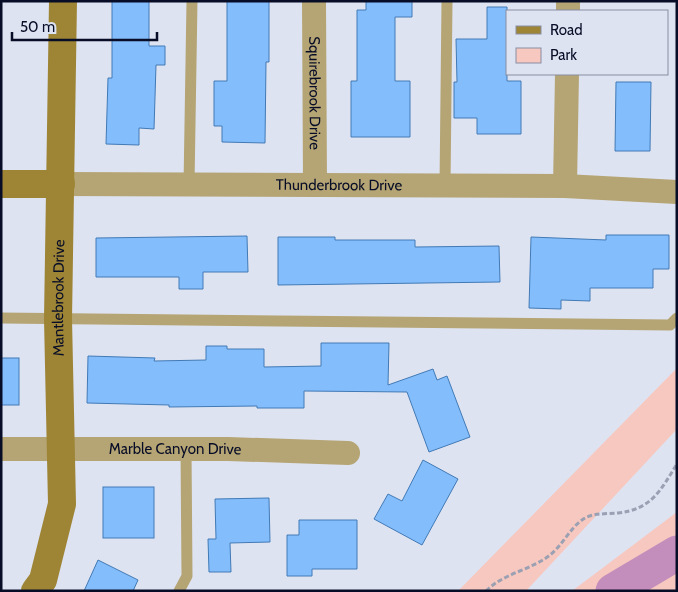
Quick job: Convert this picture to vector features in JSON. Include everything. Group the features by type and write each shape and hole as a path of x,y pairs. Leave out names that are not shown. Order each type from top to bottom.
{"street":[{"name":"Mantlebrook Drive","path":"35,591 43,580 62,504 58,319 63,1"},
{"name":"Squirebrook Drive","path":"314,1 315,185"},
{"path":"565,186 567,75"},
{"name":"Thunderbrook Drive","path":"1,184 565,186 677,192"},
{"name":"Marble Canyon Drive","path":"1,449 186,449 348,453"}],"lane":[{"path":"189,185 192,1"},
{"path":"445,186 447,1"},
{"path":"1,318 670,326 677,318"},
{"path":"179,591 187,576 186,449"}],"path":[{"path":"486,591 509,575 550,555 579,521 590,515 629,512 647,504 664,486 677,464"}],"green space":[{"path":"677,368 677,429 526,591 458,591"},
{"path":"677,512 677,591 572,591"}],"building":[{"path":"112,1 149,1 149,46 165,46 165,65 156,65 154,129 139,128 139,145 106,144 108,78 112,78"},
{"path":"227,1 269,1 269,62 266,62 265,143 222,142 222,126 214,126 214,81 227,81"},
{"path":"366,1 412,1 412,17 395,17 395,81 410,81 410,137 351,137 351,81 357,81 357,10 366,10"},
{"path":"487,7 507,7 506,75 507,81 521,81 521,134 477,134 477,118 454,118 454,82 457,82 456,39 487,39"},
{"path":"616,82 651,82 650,151 615,151"},
{"path":"606,235 669,235 669,269 653,269 653,288 590,288 590,301 561,300 561,309 529,308 531,237 606,240"},
{"path":"247,236 248,272 203,272 203,289 179,289 179,277 96,277 96,238"},
{"path":"278,237 335,237 335,240 415,240 415,247 499,246 500,282 278,285"},
{"path":"321,343 389,343 388,385 433,369 437,380 447,376 470,437 429,452 407,392 304,391 304,408 257,408 257,406 169,407 169,405 87,403 88,356 155,358 154,361 206,360 206,346 227,346 227,349 264,349 264,367 321,366"},
{"path":"1,358 19,358 19,405 1,405"},
{"path":"423,460 458,479 422,545 374,519 388,494 402,501"},
{"path":"103,487 154,487 154,538 103,538"},
{"path":"269,498 270,542 230,543 231,572 209,572 208,539 216,539 215,499"},
{"path":"299,520 357,520 357,569 312,569 312,576 287,576 287,535 299,535"},
{"path":"98,560 138,580 133,591 84,591"}],"waterway":[{"path":"613,591 677,553"}]}
